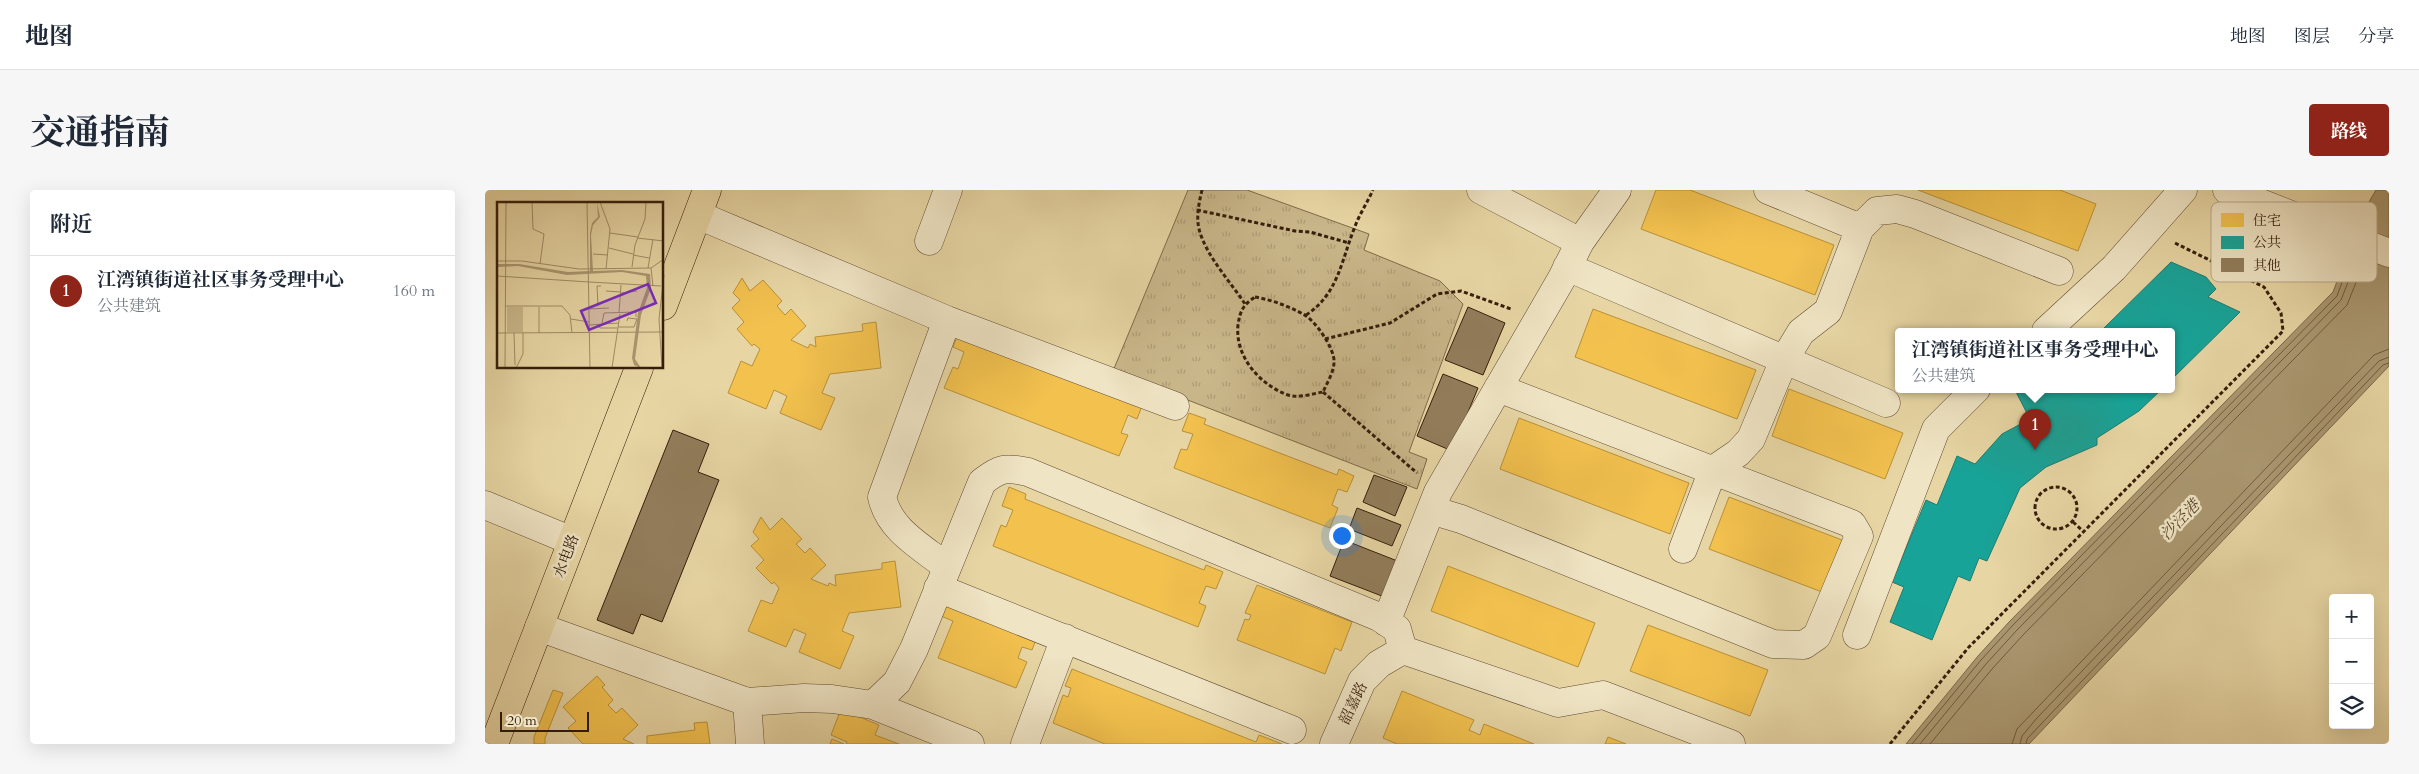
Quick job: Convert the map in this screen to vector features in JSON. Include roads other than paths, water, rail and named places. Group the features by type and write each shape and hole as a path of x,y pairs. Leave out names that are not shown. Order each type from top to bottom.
{"main road":[{"path":"664,303 702,202"},
{"name":"水电路","path":"494,744 639,369"}],"street":[{"path":"929,240 949,190"},
{"path":"1481,190 1580,242"},
{"path":"1386,622 1435,501 1580,242 1617,190"},
{"path":"1768,190 1860,228"},
{"path":"2049,328 2114,268 2183,190"},
{"path":"2227,190 2258,202"},
{"path":"702,202 947,320 1175,406"},
{"path":"1683,549 1713,470 1738,453 1751,439 1784,360 1801,332 1828,312 1860,228 1877,212 1897,210 1915,214 2059,271"},
{"path":"2377,248 2389,253"},
{"path":"1567,267 1886,403"},
{"path":"947,320 882,497 884,508 895,526 942,577 1065,638 1292,730"},
{"path":"1435,501 1470,523 1773,644 1804,645 1817,636 1859,536 1852,524 1498,388"},
{"path":"1857,634 1936,429 1972,393"},
{"path":"873,705 897,682 914,649 981,482 995,472 1007,468 1037,476 1370,613 1397,629 1403,650 1558,703 1603,695 1731,744"},
{"path":"485,505 572,541"},
{"path":"539,626 747,702 804,698 832,699 873,705 970,744"},
{"path":"1025,744 1065,638"},
{"name":"韶嘉路","path":"1334,744 1362,681 1379,664 1403,650"},
{"path":"747,702 750,744"}],"water":[{"name":"沙泾港","path":"2376,190 2389,190 2389,366 2029,744 1906,744 1978,656 2009,622 2333,292 2337,282 2377,282 2377,202 2369,202"}],"place":[{"name":"江湾镇街道社区事务受理中心","path":"2035,450"}]}
